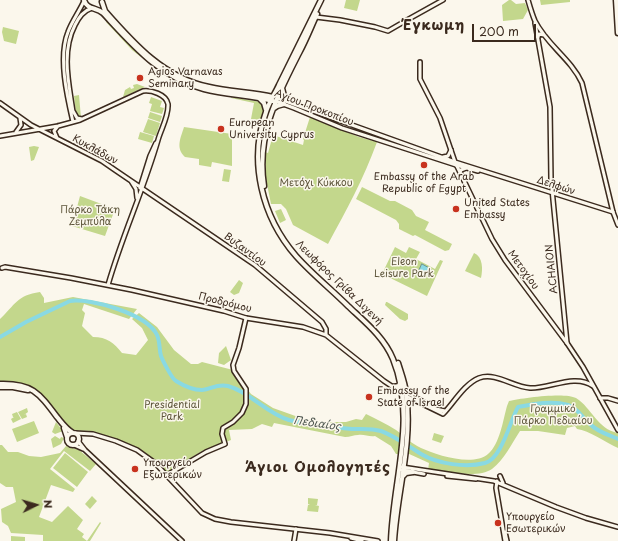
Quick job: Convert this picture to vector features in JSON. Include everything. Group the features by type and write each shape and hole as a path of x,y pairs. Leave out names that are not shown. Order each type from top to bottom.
{"main road":[{"name":"Λεωφόρος Γρίβα Διγενή","path":"281,85 316,17 323,0"},
{"name":"Λεωφόρος Γρίβα Διγενή","path":"262,184 260,160 261,142 267,116 323,0"},
{"path":"316,17 375,27 388,32 443,0"},
{"path":"528,0 535,21 544,35 574,68 582,83 613,212 617,223"},
{"path":"616,0 618,33"},
{"path":"74,122 64,70 64,46 70,27 84,1"},
{"name":"Αγίου Προκοπίου","path":"84,1 87,6 103,13 145,57 175,78 203,89 290,102 377,135 441,157 455,164"},
{"path":"64,124 70,119 72,110 66,59 67,47 71,33 83,12 100,6 102,1"},
{"name":"Αγίου Προκοπίου","path":"102,1 105,11 147,55 175,75 193,83 210,88 262,95 342,128 455,164"},
{"name":"ACHAION","path":"535,21 550,107 552,194 567,343"},
{"path":"538,37 540,34 544,35"},
{"name":"Μετοχίου","path":"420,62 420,79 440,118 455,164 484,224 499,251 567,343 594,387"},
{"path":"262,95 273,91 281,85 284,96 290,102"},
{"path":"0,136 74,122 140,92 155,92 165,99 168,105 157,142 108,285"},
{"path":"257,97 264,103 266,111"},
{"name":"Λεωφόρος Γρίβα Διγενή","path":"274,99 264,142 263,174 268,201 277,226 289,245 301,259 380,335 388,345 397,362 404,393 405,436"},
{"name":"Λεωφόρος Γρίβα Διγενή","path":"274,99 266,111 260,133 258,149 258,167 266,201 282,236 300,260 377,334 392,356 407,403 402,478 393,541"},
{"name":"Κυκλάδων","path":"0,103 39,129 102,161 142,187"},
{"path":"272,110 276,106 284,104"},
{"path":"72,110 77,118 83,119"},
{"path":"15,133 21,125 20,117"},
{"path":"57,138 54,132 58,126"},
{"path":"142,187 152,149 157,142"},
{"path":"441,157 448,156 451,150"},
{"name":"Δελφών","path":"455,164 494,175"},
{"name":"Δελφών","path":"455,164 618,213"},
{"path":"460,173 461,170 466,168"},
{"path":"131,180 139,181 143,179"},
{"path":"131,180 139,197"},
{"name":"Βυζαντίου","path":"142,187 255,265 322,322 326,329 326,335"},
{"path":"139,197 144,193 150,193"},
{"path":"617,223 618,216"},
{"name":"Προδρόμου","path":"1,268 5,267 108,285 224,311 246,318 295,324 326,335 368,370 395,388 443,412"},
{"path":"167,475 206,452 225,444 222,434 223,429 242,413 247,399 247,392 244,384 234,371 233,365 239,348 246,318"},
{"path":"443,412 466,388 481,378 494,378 532,388 557,383 582,381 589,378"},
{"path":"582,381 589,383 594,387 618,430"},
{"path":"395,388 399,386 400,382"},
{"path":"0,384 20,385 33,390 44,400 66,427 78,435 78,440 85,450 182,541"},
{"path":"0,388 20,388 33,393 40,399 64,429 68,443 85,450"},
{"name":"Προδρόμου","path":"404,393 413,399 443,412"},
{"path":"407,403 410,399 413,399"},
{"path":"601,400 612,399 618,401"},
{"path":"74,445 86,433"},
{"path":"67,437 69,434 86,433 116,441 137,450 151,459 198,510 212,518 231,522 378,541"},
{"name":"Λεωφόρος Γρίβα Διγενή","path":"393,541 393,509 402,469"},
{"path":"402,469 413,472 503,483 528,495"},
{"path":"402,469 486,479 586,518 618,527"},
{"path":"402,478 405,473 413,472"},
{"path":"500,476 503,483"},
{"path":"496,482 506,541"},
{"path":"294,541 296,530"},
{"path":"350,537 362,541"}],"green space":[{"path":"346,0 360,0 357,11 344,8"},
{"path":"509,0 516,4 525,3 528,10 523,19 503,21 502,5"},
{"path":"540,0 570,0 570,2 541,5"},
{"path":"106,19 142,58 132,50 106,22"},
{"path":"3,27 19,31 16,44 4,41 2,32"},
{"path":"137,84 145,87 123,97 125,90 130,87 131,89 134,88 133,85"},
{"path":"79,95 81,118 76,114 74,96"},
{"path":"151,97 162,101 160,107 164,108 162,114 150,111 152,104 149,103"},
{"path":"231,97 260,102 263,108 261,120 251,119 254,103"},
{"path":"150,112 162,116 160,122 148,118"},
{"name":"Μετόχι Κύκκου","path":"310,117 359,137 377,142 361,181 328,244 293,225 286,209 281,204 271,204 266,179 265,152 268,153 273,135 303,145 303,139"},
{"path":"148,119 160,123 156,136 143,132"},
{"path":"184,127 232,134 232,166 212,162 211,167 199,165 199,159 185,157 179,146"},
{"path":"140,132 154,136 152,143 138,139"},
{"path":"29,147 39,147 34,160 31,161"},
{"path":"224,169 231,170 229,182 222,181"},
{"path":"362,187 390,201 395,201 412,210 416,216 429,222 425,230 452,244 449,250 445,251 415,235 413,236 399,229 399,224 396,220 356,199"},
{"name":"Πάρκο Τάκη Ζεμπύλα","path":"80,196 115,209 105,236 72,226"},
{"path":"281,209 286,220 280,223 275,211"},
{"name":"Eleon Leisure Park","path":"395,247 406,253 409,247 420,252 416,259 435,269 440,260 443,261 427,296 382,274"},
{"path":"474,253 481,260 481,278 465,271"},
{"path":"239,280 243,283 239,293 234,295 230,292"},
{"name":"Presidential Park","path":"40,292 44,298 44,303 73,297 137,309 129,319 84,304 82,310 85,313 82,326 93,337 110,341 122,353 136,355 148,340 142,328 132,319 139,313 157,327 174,350 191,364 198,364 202,362 233,370 251,394 273,408 301,418 323,422 346,422 356,419 362,420 366,414 393,428 421,448 445,456 464,460 473,460 481,458 492,450 498,438 509,401 533,397 570,396 582,402 605,427 618,433 618,448 592,434 577,429 575,426 567,428 565,435 538,431 520,431 504,456 492,469 478,474 461,474 428,470 429,463 407,453 407,451 400,447 399,454 396,454 391,446 375,436 360,435 345,437 274,423 272,427 262,424 252,429 229,430 231,440 202,451 168,472 140,449 122,441 90,431 70,430 39,392 30,386 0,381 0,319 21,298 32,293"},
{"path":"386,302 408,314 408,319 405,321 400,319 385,305"},
{"path":"226,346 231,360 224,365 218,363 219,353"},
{"path":"27,408 28,412 24,415 26,414 27,417 22,419 18,412"},
{"path":"17,412 21,419 13,423 11,419 14,417 12,414"},
{"path":"34,421 39,433 17,442 12,429"},
{"path":"56,422 63,431 55,434 52,432"},
{"path":"434,433 444,436 441,443 432,440"},
{"path":"55,436 60,439 61,437 64,438 61,444 53,448 51,439"},
{"path":"0,445 2,445 8,452 18,452 29,456 41,457 60,453 66,446 79,450 96,464 90,471 64,451 50,469 75,489 73,492 51,485 39,517 52,522 68,506 83,520 77,529 84,534 82,537 87,541 43,541 43,535 11,533 8,526 2,522 1,509 16,502 13,487 6,487 0,483"},
{"path":"65,453 88,472 77,487 53,468"},
{"path":"92,496 97,501 90,509 85,504"},
{"path":"308,498 318,499 317,505 315,505 319,506 318,512 307,511 308,505 310,504 308,504"},
{"path":"100,522 101,523 90,541 87,541"},
{"path":"11,536 25,537 25,541 11,541"}],"water":[{"path":"422,264 431,269 428,275 419,271"}],"waterway":[{"name":"Πεδιαίος","path":"0,337 26,322 70,301 91,302 104,305 131,314 151,327 158,337 161,356 168,370 174,380 185,386 202,390 220,385 228,386 244,393 273,413 289,420 343,428 381,431 396,438 421,454 444,463 469,465 485,463 491,460 501,447 518,407 536,404 556,403 571,406 597,430 618,439"}],"place":[{"name":"Agios Varnavas Seminary","path":"140,78"},
{"name":"European University Cyprus","path":"221,129"},
{"name":"Embassy of the Arab Republic of Egypt","path":"424,165"},
{"name":"United States Embassy","path":"456,209"},
{"name":"Embassy of the State of Israel","path":"369,397"},
{"name":"Υπουργείο Εξωτερικών","path":"135,469"},
{"name":"Υπουργείο Εσωτερικών","path":"498,523"}],"district":[{"name":"Έγκωμη","path":"434,26"},
{"name":"Άγιοι Ομολογητές","path":"318,468"}],"park label":[{"name":"Γραμμικό Πάρκο Πεδιαίου","path":"553,414"}]}
